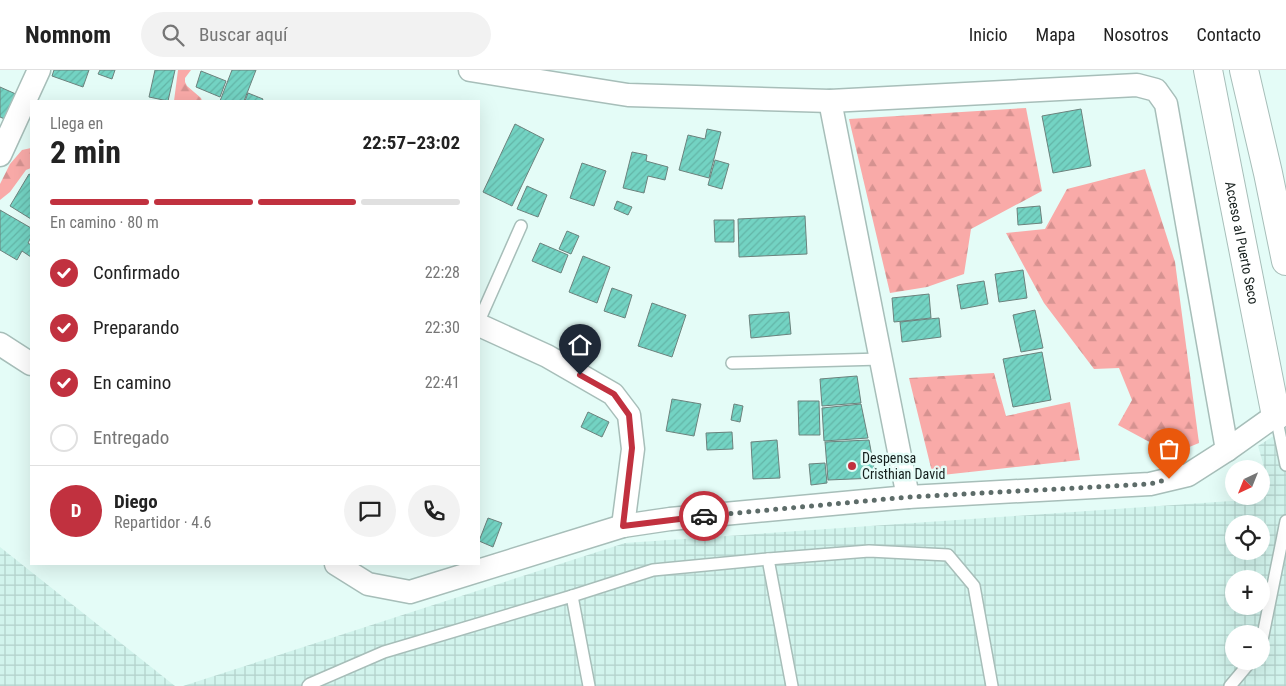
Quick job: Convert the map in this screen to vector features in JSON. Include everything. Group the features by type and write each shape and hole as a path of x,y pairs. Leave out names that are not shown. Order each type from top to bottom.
{"main road":[{"name":"Acceso al Puerto Seco","path":"1208,70 1281,412"},
{"path":"1244,70 1286,261"}],"street":[{"path":"0,155 39,70"},
{"path":"470,70 628,94 830,102 1137,85 1156,90 1166,104 1227,450"},
{"path":"830,102 908,497"},
{"path":"480,323 547,356 614,394 629,415 632,448 623,526"},
{"path":"0,344 30,363"},
{"path":"338,565 368,584 410,592 623,526 670,519 908,497 1150,484 1188,475 1281,412"}],"lane":[{"path":"480,321 521,226"},
{"path":"732,363 881,359"},
{"path":"1281,412 1286,465"},
{"path":"1265,625 1286,521"},
{"path":"308,686 384,652 653,570 768,558 869,551 948,555 974,586 992,686"},
{"path":"768,558 792,686"},
{"path":"572,596 589,686"},
{"path":"1230,686 1243,670"}],"shaded area":[{"path":"1286,428 1286,686 183,686 625,543 1225,501 1225,505 1270,505 1270,460 1262,460 1258,446"},
{"path":"0,547 175,686 0,686"}],"green space":[{"path":"178,70 191,70 185,78 185,82 202,100 174,100"},
{"path":"1026,108 1042,191 971,229 964,274 927,287 890,293 849,119"},
{"path":"30,148 30,168 26,170 10,192 0,200 0,184 10,164 22,150"},
{"path":"1145,169 1175,262 1199,443 1182,450 1155,445 1118,425 1132,400 1119,368 1094,369 1044,303 1006,233 1045,229 1067,189"},
{"path":"994,373 1006,416 1070,402 1080,460 933,476 909,378"}],"building":[{"path":"54,70 89,70 83,87 52,76"},
{"path":"100,70 115,70 112,79 98,74"},
{"path":"155,70 175,70 168,100 149,97"},
{"path":"232,70 256,70 244,100 220,100"},
{"path":"201,71 226,81 220,97 196,87"},
{"path":"0,87 18,95 7,120 0,117"},
{"path":"248,93 263,99 262,100 245,100"},
{"path":"1081,109 1091,166 1053,173 1042,116"},
{"path":"515,124 544,139 512,206 483,192"},
{"path":"707,129 721,132 709,178 679,170 688,135 705,139"},
{"path":"632,152 647,155 646,161 668,167 665,180 648,176 644,193 623,188"},
{"path":"715,160 729,164 722,189 708,185"},
{"path":"582,163 606,171 594,206 570,198"},
{"path":"29,174 30,174 30,218 10,206"},
{"path":"527,186 547,195 538,217 517,209"},
{"path":"617,201 632,207 628,215 614,209"},
{"path":"1040,206 1042,223 1018,225 1017,208"},
{"path":"0,210 30,227 28,243 30,244 30,256 22,251 17,260 0,250"},
{"path":"805,216 807,254 739,257 738,219"},
{"path":"714,220 734,220 734,242 715,242"},
{"path":"567,231 579,236 571,254 559,249"},
{"path":"540,243 568,255 561,273 532,261"},
{"path":"583,256 610,267 597,303 569,292"},
{"path":"1023,270 1027,298 999,302 995,274"},
{"path":"984,281 988,304 961,309 957,285"},
{"path":"612,288 632,295 625,318 604,311"},
{"path":"929,294 931,318 894,322 892,298"},
{"path":"652,303 686,315 672,357 638,346"},
{"path":"1035,310 1043,348 1021,352 1013,315"},
{"path":"789,312 791,334 751,338 749,315"},
{"path":"939,318 941,337 902,342 900,322"},
{"path":"1042,352 1051,400 1013,407 1003,359"},
{"path":"857,376 861,403 822,406 820,379"},
{"path":"672,399 701,404 694,436 666,431"},
{"path":"798,401 819,401 820,435 799,435"},
{"path":"734,404 743,406 740,422 731,420"},
{"path":"861,404 868,438 824,441 822,408"},
{"path":"588,412 609,422 602,437 581,427"},
{"path":"732,432 733,449 707,450 706,433"},
{"path":"777,440 780,478 753,479 751,442"},
{"path":"869,440 876,478 828,480 825,442"},
{"path":"825,463 827,483 811,485 809,464"},
{"path":"488,518 502,523 493,547 480,541"}],"way so far":[{"path":"704,516 908,497 1150,484 1169,479"}],"place":[{"name":"Despensa Cristhian David","path":"852,466"}],"route":[{"path":"580,375 614,394 629,415 632,448 623,526 704,516"}]}
